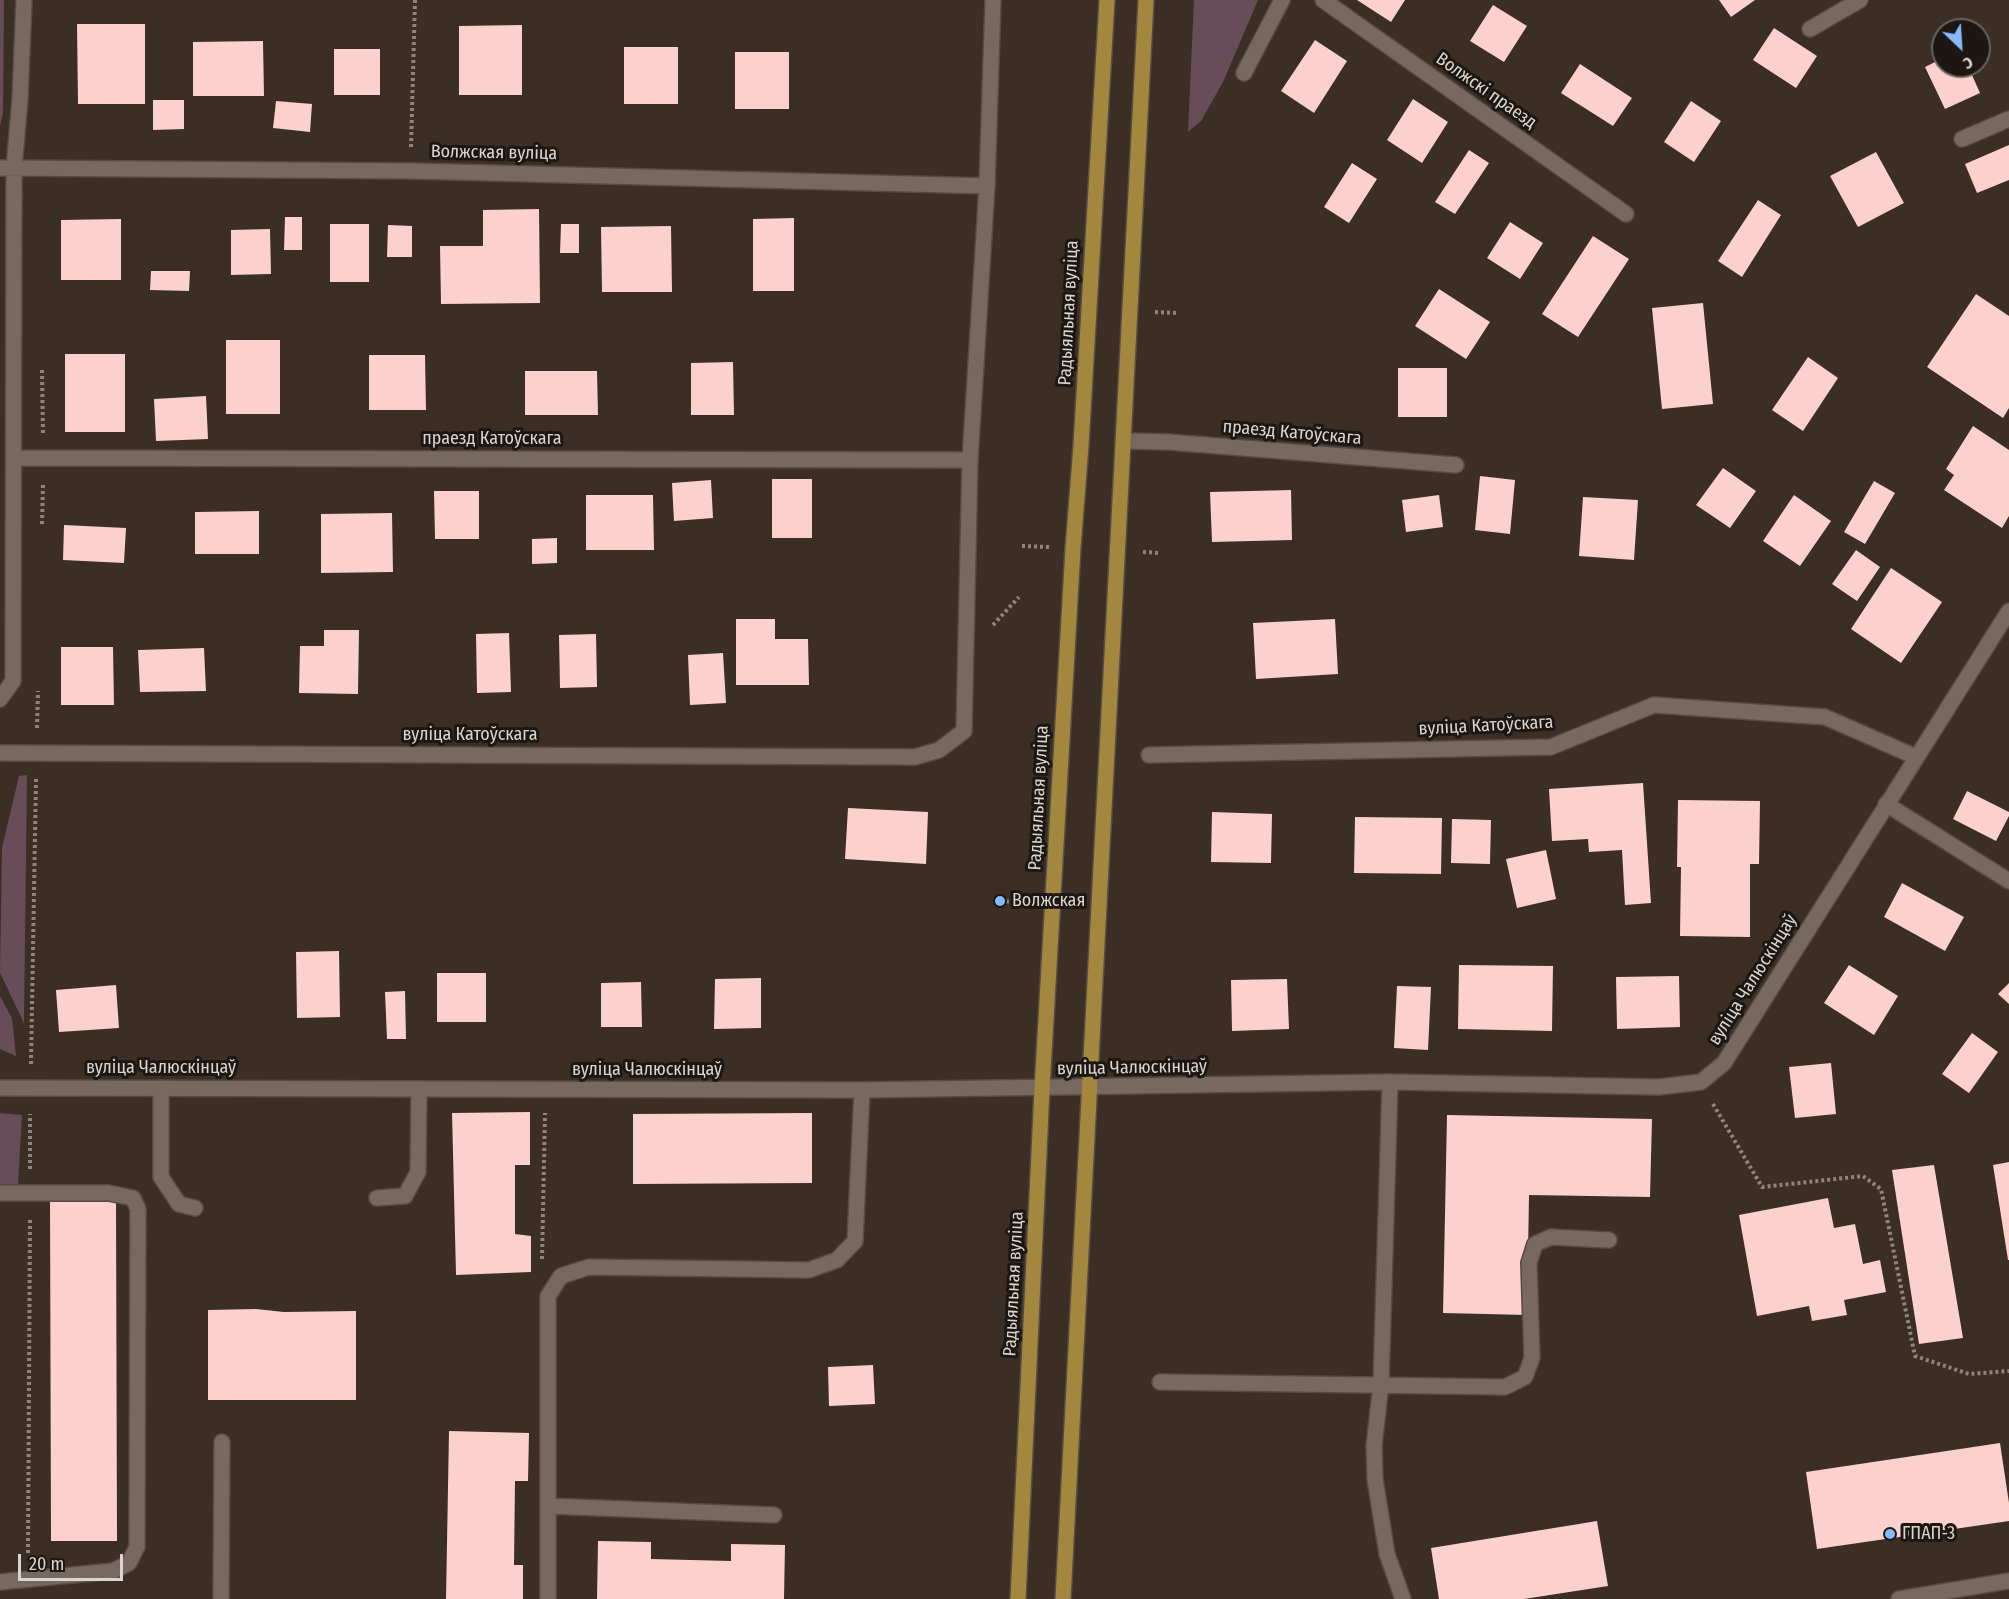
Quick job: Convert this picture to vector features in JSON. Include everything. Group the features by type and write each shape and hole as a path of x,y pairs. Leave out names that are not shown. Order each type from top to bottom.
{"main road":[{"name":"Радыяльная вуліца","path":"1018,1599 1042,1089 1107,0"},
{"path":"1063,1599 1146,0"}],"street":[{"path":"0,699 13,681 14,458 7,168 20,99 24,0"},
{"path":"970,460 987,186 993,0"},
{"path":"1244,74 1281,0"},
{"name":"Волжскі праезд","path":"1323,0 1626,214"},
{"path":"1810,29 1860,0"},
{"path":"1962,139 2009,119"},
{"name":"Волжская вуліца","path":"7,168 415,171 987,186"},
{"name":"праезд Катоўскага","path":"1124,441 1168,442 1456,465"},
{"name":"праезд Катоўскага","path":"14,458 970,460"},
{"name":"вуліца Катоўскага","path":"0,753 915,757 939,750 963,731 970,460"},
{"name":"вуліца Чалюскінцаў","path":"0,1088 862,1090 1390,1082 1659,1087 1701,1082 1724,1063 2009,611"},
{"name":"вуліца Катоўскага","path":"1149,754 1551,747 1654,705 1825,717 1916,757"},
{"path":"1886,804 2009,881"},
{"path":"1390,1082 1381,1384 1374,1446 1375,1479 1387,1554 1403,1599"},
{"path":"161,1088 161,1177 178,1204 195,1208"},
{"path":"377,1198 405,1196 418,1172 419,1089"},
{"path":"548,1599 548,1296 561,1276 589,1267 809,1270 837,1260 855,1241 862,1090"},
{"path":"0,1193 109,1194 133,1198 138,1209 137,1547 129,1563 113,1571 0,1582"},
{"path":"1160,1382 1505,1386 1525,1377 1532,1358 1529,1263 1535,1244 1551,1237 1609,1240"},
{"path":"221,1599 222,1442"},
{"path":"549,1506 774,1515"},
{"path":"1899,1599 2009,1581"}],"path":[{"path":"415,0 411,157 415,171"},
{"path":"42,364 42,529"},
{"path":"28,1581 30,1088 38,681"},
{"path":"1701,1082 1762,1188 1863,1176 1881,1189 1915,1356 1969,1374 2009,1371"}],"shaded area":[{"path":"0,0 4,0 3,113 0,126"},
{"path":"1194,0 1258,0 1223,82 1201,121 1188,132"},
{"path":"27,775 24,1023 0,973 2,848 19,776"},
{"path":"0,996 12,1018 16,1056 0,1049"},
{"path":"0,1113 22,1115 18,1185 0,1184"}],"building":[{"path":"1357,0 1405,0 1391,22"},
{"path":"1719,0 1755,0 1731,17"},
{"path":"1493,5 1527,26 1504,62 1470,41"},
{"path":"77,24 145,24 145,104 78,104"},
{"path":"522,25 522,95 459,95 459,26"},
{"path":"1774,28 1817,56 1796,88 1753,60"},
{"path":"1315,40 1347,61 1314,113 1281,91"},
{"path":"263,41 264,96 193,96 193,42"},
{"path":"624,47 678,47 678,104 624,104"},
{"path":"334,49 380,49 380,95 334,95"},
{"path":"735,52 789,52 789,109 735,109"},
{"path":"1580,64 1632,98 1613,126 1561,93"},
{"path":"1931,64 1931,78 1973,78 1980,93 1945,109 1925,67"},
{"path":"1413,99 1448,122 1422,163 1387,140"},
{"path":"153,100 184,100 184,129 153,130"},
{"path":"276,101 312,104 310,132 273,128"},
{"path":"1691,101 1721,121 1694,162 1664,142"},
{"path":"2009,145 2009,180 1977,193 1965,164"},
{"path":"1469,150 1489,163 1455,214 1435,202"},
{"path":"1876,152 1904,203 1858,227 1830,176"},
{"path":"1352,163 1377,179 1349,223 1324,207"},
{"path":"1758,200 1781,215 1742,277 1718,261"},
{"path":"539,209 540,303 441,304 440,246 483,246 483,210"},
{"path":"285,217 302,217 302,250 284,250"},
{"path":"794,218 794,291 753,291 753,219"},
{"path":"121,219 121,280 61,280 61,220"},
{"path":"1510,222 1543,243 1520,279 1487,258"},
{"path":"330,224 369,224 369,282 330,282"},
{"path":"561,224 579,224 579,253 560,253"},
{"path":"388,225 412,226 412,257 387,257"},
{"path":"671,226 672,292 602,292 601,227"},
{"path":"270,229 271,274 231,275 231,230"},
{"path":"1593,236 1629,259 1578,337 1542,314"},
{"path":"151,271 190,271 189,291 150,290"},
{"path":"1439,289 1490,322 1466,359 1415,326"},
{"path":"1976,294 2009,316 2009,408 2003,418 1927,367"},
{"path":"1703,303 1713,404 1662,409 1652,308"},
{"path":"226,340 280,340 280,414 226,414"},
{"path":"65,354 125,354 125,432 65,432"},
{"path":"369,355 425,355 426,410 369,410"},
{"path":"1808,357 1838,378 1803,431 1772,410"},
{"path":"733,362 734,415 691,415 691,363"},
{"path":"1398,368 1447,368 1447,417 1398,417"},
{"path":"525,371 597,371 598,415 525,415"},
{"path":"206,396 208,439 156,441 154,399"},
{"path":"1973,426 2009,450 2009,516 2002,528 1944,490 1954,475 1946,469"},
{"path":"1723,468 1756,491 1730,528 1696,505"},
{"path":"1480,476 1515,480 1510,534 1475,530"},
{"path":"772,479 812,479 812,538 772,538"},
{"path":"711,480 713,518 674,521 672,483"},
{"path":"1874,481 1895,493 1865,544 1844,532"},
{"path":"1291,490 1292,540 1212,542 1210,492"},
{"path":"434,491 479,491 479,539 435,539"},
{"path":"586,495 653,495 654,550 586,550"},
{"path":"1439,495 1443,527 1406,532 1402,500"},
{"path":"1794,495 1831,521 1800,566 1763,541"},
{"path":"1583,497 1638,500 1634,560 1579,556"},
{"path":"259,511 259,554 195,554 195,512"},
{"path":"392,513 393,572 321,573 321,514"},
{"path":"64,525 126,528 124,563 63,560"},
{"path":"557,538 557,563 532,564 532,539"},
{"path":"1856,550 1880,567 1857,601 1832,584"},
{"path":"1891,568 1942,602 1901,663 1851,629"},
{"path":"736,619 775,619 775,639 808,639 809,685 736,685"},
{"path":"1335,619 1338,674 1256,679 1253,623"},
{"path":"324,630 359,630 358,694 299,693 300,646 324,646"},
{"path":"509,633 511,692 477,693 476,634"},
{"path":"596,634 597,687 560,688 559,635"},
{"path":"61,647 113,647 114,705 61,705"},
{"path":"204,648 206,691 140,692 138,650"},
{"path":"723,653 726,703 690,705 688,655"},
{"path":"1643,783 1651,903 1625,905 1622,850 1589,852 1588,839 1552,841 1549,789"},
{"path":"1967,791 2009,812 1996,841 1953,819"},
{"path":"1678,800 1760,801 1759,864 1750,864 1750,937 1680,936 1681,867 1677,867"},
{"path":"848,808 928,812 926,864 845,859"},
{"path":"1212,812 1272,814 1271,863 1211,862"},
{"path":"1355,817 1442,818 1441,874 1354,873"},
{"path":"1452,819 1491,820 1490,864 1451,863"},
{"path":"1546,850 1556,899 1517,908 1506,859"},
{"path":"1902,883 1964,917 1945,951 1884,917"},
{"path":"339,951 340,1017 297,1018 296,952"},
{"path":"1459,965 1553,966 1552,1031 1458,1029"},
{"path":"1849,965 1898,996 1874,1035 1824,1003"},
{"path":"437,973 486,973 486,1022 437,1022"},
{"path":"1679,976 1680,1027 1617,1029 1616,977"},
{"path":"761,978 761,1028 714,1029 715,979"},
{"path":"1287,979 1289,1029 1232,1031 1231,980"},
{"path":"641,982 642,1027 601,1027 601,983"},
{"path":"2009,983 2009,1004 1998,994"},
{"path":"116,985 119,1028 59,1032 56,990"},
{"path":"1397,986 1431,987 1428,1050 1394,1048"},
{"path":"405,991 406,1039 387,1039 385,992"},
{"path":"1972,1033 1998,1052 1969,1093 1942,1074"},
{"path":"1831,1063 1836,1114 1795,1118 1789,1067"},
{"path":"530,1112 530,1165 515,1165 515,1234 531,1236 531,1272 456,1275 452,1113"},
{"path":"812,1113 812,1183 633,1184 633,1114"},
{"path":"1447,1115 1652,1119 1650,1197 1529,1195 1527,1315 1443,1313"},
{"path":"2009,1162 2009,1260 2008,1260 1993,1165"},
{"path":"1934,1165 1963,1338 1919,1344 1892,1170"},
{"path":"50,1198 116,1198 117,1541 51,1541"},
{"path":"1828,1198 1834,1228 1855,1224 1863,1264 1880,1260 1886,1292 1844,1300 1847,1315 1812,1321 1809,1306 1757,1316 1739,1215"},
{"path":"256,1309 284,1312 356,1311 356,1400 208,1400 208,1310"},
{"path":"873,1365 875,1404 829,1406 828,1367"},
{"path":"449,1431 529,1433 528,1481 515,1481 514,1565 523,1565 523,1599 446,1599"},
{"path":"2000,1443 2009,1503 2009,1521 1817,1549 1806,1472"},
{"path":"1597,1521 1608,1586 1524,1599 1439,1599 1431,1548"},
{"path":"598,1541 651,1542 651,1559 731,1561 731,1544 785,1545 784,1599 597,1599"}],"place":[{"name":"Волжская","path":"1000,901"},
{"name":"ГПАП-3","path":"1890,1534"}]}
